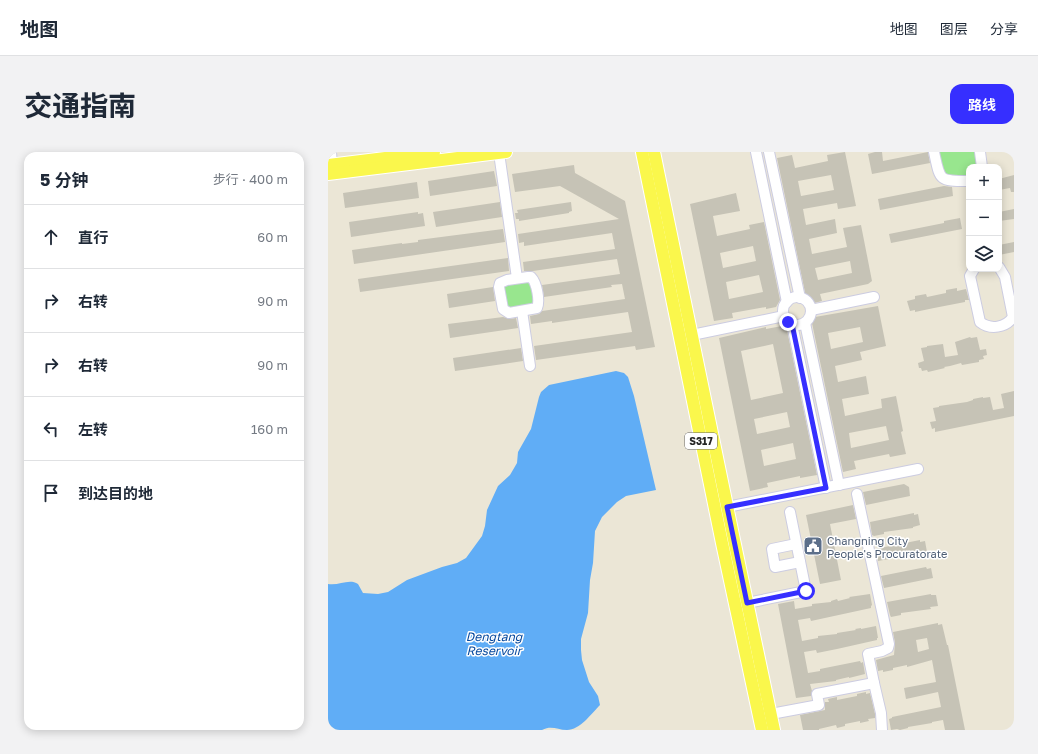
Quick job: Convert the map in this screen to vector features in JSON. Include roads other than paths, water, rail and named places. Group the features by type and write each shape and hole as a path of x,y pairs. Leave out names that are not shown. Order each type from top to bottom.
{"main road":[{"path":"329,168 402,154 434,152"},
{"path":"329,168 503,152"},
{"name":"S317","path":"642,152 762,730"},
{"name":"S317","path":"654,152 774,730"}],"street":[{"path":"329,168 330,152"},
{"path":"503,152 517,278"},
{"path":"756,152 787,302"},
{"path":"769,152 800,298"},
{"path":"934,152 938,174 942,178 946,181 966,184"},
{"path":"980,152 982,164"},
{"path":"972,272 970,276 980,322 985,326 999,326 1010,321 1013,317 1006,277 1002,272"},
{"path":"528,277 533,279 538,305 537,308 522,311 509,313 503,309 499,286 500,283 517,278 528,277"},
{"path":"811,310 874,297"},
{"path":"795,298 800,298 806,301 811,310 810,317 805,323 798,325 788,322 784,316 784,308 787,302 795,298"},
{"path":"522,311 530,366"},
{"path":"692,335 784,316"},
{"path":"805,323 839,485"},
{"path":"792,324 826,488"},
{"path":"727,507 918,469"},
{"path":"857,494 889,644 886,649 868,654 881,713 882,730"},
{"path":"747,603 806,591 790,512"},
{"path":"796,544 772,549 775,567 800,562"},
{"path":"771,714 819,705 817,694 874,682"}],"water":[{"name":"Dengtang Reservoir","path":"616,371 624,373 628,377 634,396 656,490 626,496 617,502 602,517 595,531 588,613 581,639 581,650 582,660 589,682 598,696 600,705 581,724 567,730 552,728 542,730 328,730 328,584 355,582 358,584 363,593 378,594 388,592 407,580 457,563 466,558 482,536 487,510 498,486 510,475 517,463 518,452 531,429 541,392 549,385"}],"place":[{"name":"Changning City People's Procuratorate","path":"813,546"}]}
